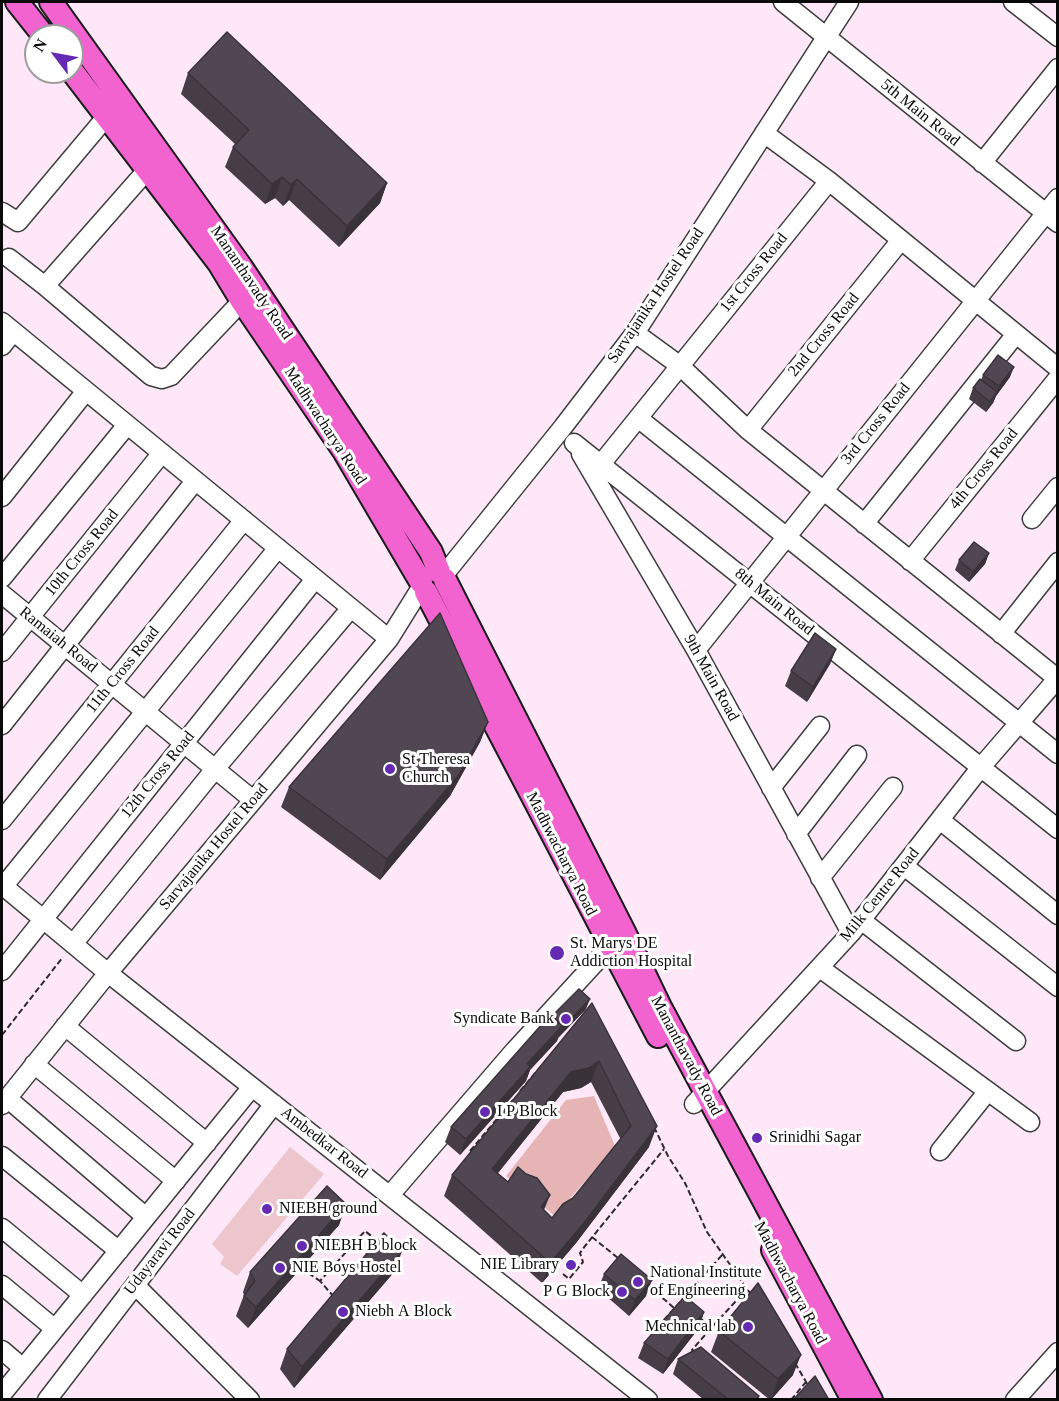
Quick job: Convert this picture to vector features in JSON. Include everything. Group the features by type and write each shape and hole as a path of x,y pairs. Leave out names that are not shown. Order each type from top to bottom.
{"main road":[{"path":"17,2 34,24"},
{"name":"Mananthavady Road","path":"51,2 241,267 430,552 433,581 617,940 660,1008 700,1099 871,1400"},
{"name":"Madhwacharya Road","path":"82,84 219,264 242,302 433,581"},
{"name":"Madhwacharya Road","path":"700,1099 853,1400"}],"street":[{"name":"5th Main Road","path":"783,2 1052,218"},
{"name":"Sarvajanika Hostel Road","path":"4,1101 563,427 635,333 849,2"},
{"path":"1013,2 1058,37"},
{"path":"982,163 1058,68"},
{"path":"2,212 18,222 107,116"},
{"path":"764,133 829,181 1058,368"},
{"path":"45,286 148,169"},
{"name":"1st Cross Road","path":"601,464 829,181"},
{"name":"3rd Cross Road","path":"696,650 975,301 1052,218 1058,198"},
{"name":"2nd Cross Road","path":"748,430 901,240"},
{"path":"9,258 151,376 162,379 171,376 242,302"},
{"path":"5,333 86,391 389,639"},
{"path":"635,333 679,365 748,430 1057,679"},
{"path":"864,524 1016,334"},
{"name":"4th Cross Road","path":"910,561 1058,378"},
{"path":"2,497 86,391"},
{"path":"638,418 1058,754"},
{"path":"2,578 127,425"},
{"name":"9th Main Road","path":"563,427 696,650 820,878 856,926"},
{"name":"8th Main Road","path":"574,442 1058,829"},
{"name":"10th Cross Road","path":"2,652 162,453"},
{"path":"2,725 195,481"},
{"path":"1032,519 1058,487"},
{"name":"11th Cross Road","path":"2,820 244,520"},
{"path":"2,886 147,712 278,548"},
{"path":"1001,634 1058,562"},
{"name":"12th Cross Road","path":"2,971 315,579"},
{"name":"Ramaiah Road","path":"2,594 253,800"},
{"path":"74,944 215,769 351,608"},
{"name":"Milk Centre Road","path":"700,1099 856,926 981,767 1057,679"},
{"path":"771,788 819,726"},
{"path":"796,834 857,755"},
{"path":"820,878 893,787"},
{"path":"940,820 1058,915"},
{"path":"904,866 1058,987"},
{"name":"Ambedkar Road","path":"2,886 108,973 648,1400"},
{"path":"856,926 1016,1041"},
{"path":"390,1195 515,1050 617,940"},
{"path":"820,968 1030,1122"},
{"path":"65,1026 207,1143"},
{"path":"34,1064 176,1181"},
{"path":"2,1394 252,1087"},
{"path":"940,1151 988,1091"},
{"path":"4,1101 146,1217"},
{"name":"Udayaravi Road","path":"47,1400 274,1104"},
{"path":"2,1156 119,1251"},
{"path":"2,1228 83,1295"},
{"path":"135,1285 250,1400"},
{"path":"2,1286 55,1329"},
{"path":"2,1350 23,1368"},
{"path":"1015,1400 1058,1352"}],"path":[{"path":"2,1035 74,944"},
{"path":"470,1150 559,1044"},
{"path":"651,1119 707,1232 753,1298"},
{"path":"563,1274 569,1279 583,1262 580,1253 585,1246 664,1149"},
{"path":"320,1281 365,1232 381,1244"},
{"path":"396,1256 413,1237"},
{"path":"592,1237 617,1258"},
{"path":"576,1243 585,1246"},
{"path":"661,1323 722,1254"},
{"path":"301,1268 320,1281 335,1299"},
{"path":"642,1279 674,1308"},
{"path":"700,1357 692,1350 747,1289"},
{"path":"680,1300 687,1306"},
{"path":"695,1313 711,1328"},
{"path":"792,1357 811,1391"},
{"path":"791,1400 806,1382"}],"shaded area":[{"path":"594,1096 615,1146 555,1216 506,1176 566,1100"},
{"name":"NIEBH ground","path":"290,1147 324,1174 237,1276 220,1264 224,1257 212,1244"}],"building":[{"path":"227,32 387,183 347,226 297,179 291,185 282,177 272,184 233,147 249,130 188,73"},
{"path":"998,355 1014,367 999,386 983,375"},
{"path":"980,379 997,392 990,402 973,388"},
{"path":"974,542 989,553 973,572 959,560"},
{"name":"St Theresa Church","path":"440,613 488,722 458,776 387,859 289,787"},
{"path":"815,633 836,649 813,687 791,671"},
{"path":"579,989 590,999 562,1028 552,1016"},
{"path":"592,1003 657,1126 584,1223 550,1263 452,1175","holes":["599,1061 631,1126 573,1198 563,1204 552,1218 541,1207 550,1195 537,1178 526,1174 518,1167 508,1182 492,1169 571,1072 589,1068"]},
{"name":"I P Block","path":"551,1014 562,1026 527,1064 531,1066 466,1139 451,1127"},
{"name":"NIEBH B block","path":"327,1186 346,1204 256,1307 244,1296 255,1281 250,1272"},
{"path":"384,1233 402,1251 302,1367 287,1349"},
{"path":"621,1254 652,1280 635,1300 604,1274"},
{"path":"758,1283 801,1355 778,1379 719,1331"},
{"path":"685,1296 704,1312 668,1359 644,1343"},
{"path":"701,1347 759,1396 756,1400 729,1400 678,1359"},
{"path":"815,1376 829,1400 793,1400"}],"place":[{"name":"St Theresa Church","path":"390,769"},
{"name":"St. Marys DE Addiction Hospital","path":"557,953"},
{"name":"Syndicate Bank","path":"566,1019"},
{"name":"I P Block","path":"485,1112"},
{"name":"Srinidhi Sagar","path":"757,1138"},
{"name":"NIEBH ground","path":"267,1209"},
{"name":"NIEBH B block","path":"302,1246"},
{"name":"NIE Library","path":"571,1265"},
{"name":"NIE Boys Hostel","path":"280,1268"},
{"name":"National Institute of Engineering","path":"638,1282"},
{"name":"P G Block","path":"622,1292"},
{"name":"Niebh A Block","path":"343,1312"},
{"name":"Mechnical lab","path":"748,1327"}]}
